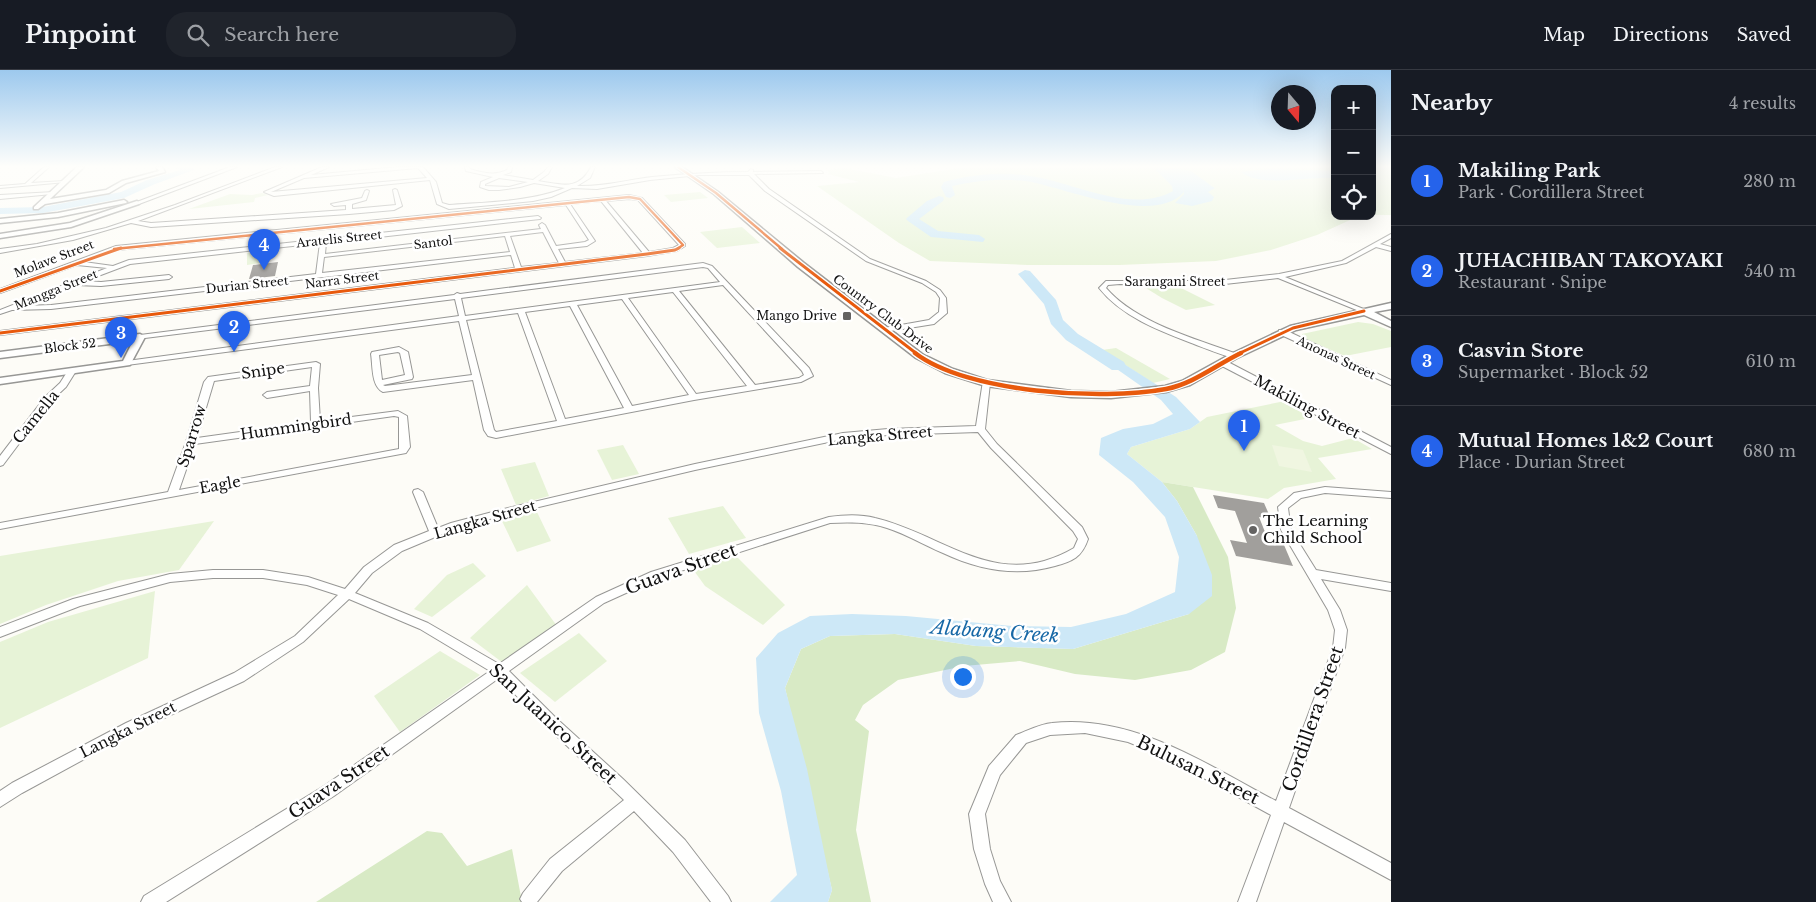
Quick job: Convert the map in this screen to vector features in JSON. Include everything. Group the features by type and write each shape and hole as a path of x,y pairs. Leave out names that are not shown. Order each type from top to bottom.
{"street":[{"path":"23,219 39,206"},
{"path":"0,221 58,215 99,206"},
{"path":"0,236 72,225 129,206"},
{"path":"0,251 86,236 176,206"},
{"path":"349,206 349,212"},
{"path":"131,222 150,225 349,212 398,208 398,206"},
{"path":"445,206 461,206"},
{"name":"Molave Street","path":"0,291 116,248 542,206"},
{"path":"554,248 587,244 592,241 569,206"},
{"path":"608,206 647,254"},
{"name":"Molave Street","path":"645,206 683,244"},
{"name":"Country Club Drive","path":"731,206 801,265 919,356 949,371 986,383 1071,394 1111,395 1166,389 1186,383 1234,356 1292,328 1391,306"},
{"path":"790,206 868,260 924,282 938,291 943,298 943,313 937,319 931,322 887,330"},
{"path":"532,207 562,263"},
{"path":"460,214 463,226"},
{"name":"Aratelis Street","path":"111,267 135,261 538,218"},
{"name":"Santol","path":"321,256 544,230"},
{"path":"507,235 518,268"},
{"name":"Sarangani Street","path":"1234,356 1161,328 1120,305 1107,296 1102,288 1106,283 1120,282 1216,284 1279,276 1344,262 1391,236"},
{"path":"229,251 235,237"},
{"path":"472,239 477,256"},
{"path":"319,276 323,241"},
{"path":"435,243 439,261"},
{"name":"Narra Street","path":"0,333 518,268 647,254 675,250 682,247 683,244"},
{"path":"1375,245 1391,249"},
{"path":"399,247 400,266"},
{"path":"362,252 362,271"},
{"name":"Durian Street","path":"11,308 51,307 513,252"},
{"path":"75,262 111,267"},
{"path":"127,363 140,337 457,295 707,265 803,367 809,376 801,380 694,397 496,435 491,434 461,318 457,295"},
{"name":"Mangga Street","path":"0,312 111,267"},
{"path":"1279,276 1391,324"},
{"path":"74,283 101,284 169,277"},
{"path":"261,301 266,282"},
{"path":"0,380 724,283"},
{"path":"675,290 753,388"},
{"path":"624,297 694,397"},
{"path":"573,304 630,410"},
{"path":"521,310 562,422"},
{"name":"Anonas Street","path":"1282,332 1391,383"},
{"name":"Block 52","path":"0,355 140,337"},
{"path":"379,383 409,377 404,350 399,349 375,354 379,383 383,389 477,377"},
{"name":"Makiling Street","path":"1222,363 1391,451"},
{"name":"Snipe","path":"211,379 316,364 314,388"},
{"name":"Camella","path":"0,463 48,399 63,385 72,371"},
{"name":"Sparrow","path":"173,493 191,442 208,382 211,379"},
{"path":"980,429 986,383"},
{"path":"267,395 314,388 316,424"},
{"name":"Hummingbird","path":"191,442 400,414"},
{"name":"Eagle","path":"0,526 397,453 403,451 405,447 403,416 400,414"},
{"name":"Langka Street","path":"0,800 17,788 131,727 239,677 299,639 368,570 398,548 455,525 500,513 843,436 888,432 980,429"},
{"name":"Guava Street","path":"150,902 329,791 600,600 655,575 846,516 892,524 962,557 997,567 1032,567 1049,564 1057,562 1079,550 1083,539 1078,529 994,446 980,429"},
{"name":"Cordillera Street","path":"1247,902 1339,648 1341,630 1334,610 1286,530 1283,507 1298,495 1326,490 1391,495"},
{"path":"418,492 435,533"},
{"name":"San Juanico Street","path":"0,632 77,602 170,578 212,574 263,574 308,581 346,594 424,626 499,670 550,722 618,784 679,846 722,902"},
{"path":"1314,574 1391,587"},
{"name":"Bulusan Street","path":"1002,902 993,884 982,849 977,814 994,771 1021,739 1050,729 1086,727 1129,736 1172,753 1391,872"},
{"path":"529,899 556,865 634,801"}],"green space":[{"path":"198,206 218,206 189,209"},
{"path":"846,206 1331,206 1331,220 1350,220 1317,235 1271,250 1216,261 1119,265 1028,265 930,261 899,243"},
{"path":"1376,206 1391,206 1391,215 1376,215"},
{"path":"742,227 760,243 717,248 700,232"},
{"path":"267,251 268,262 247,265 247,253"},
{"path":"1141,285 1175,285 1215,305 1186,310"},
{"path":"1358,322 1373,324 1391,331 1391,347 1345,356 1303,338 1302,334"},
{"path":"1116,348 1170,379 1153,383 1102,350"},
{"path":"1285,401 1315,417 1275,425 1303,441 1322,446 1353,438 1372,449 1318,458 1336,479 1284,488 1268,499 1162,482 1127,454 1131,447 1190,429 1207,417"},
{"path":"623,445 639,474 612,480 597,450"},
{"path":"1272,445 1303,450 1312,472 1279,466"},
{"path":"535,462 549,496 516,505 501,469"},
{"path":"1162,482 1193,487 1228,557 1236,608 1225,652 1191,670 1135,680 1075,674 1020,661 964,666 898,680 863,705 855,720 869,731 856,830 871,902 828,902 832,890 785,688 801,649 830,636 895,634 976,646 1073,649 1189,614 1197,536 1177,501"},
{"path":"723,506 746,538 689,554 668,518"},
{"path":"536,510 551,541 517,552 501,519"},
{"path":"214,521 179,570 118,581 46,605 0,624 0,556"},
{"path":"736,556 785,605 763,625 705,586 692,568"},
{"path":"473,563 486,576 432,617 414,609 447,575"},
{"path":"527,585 557,626 503,663 470,638"},
{"path":"155,591 148,658 0,728 0,642 48,622"},
{"path":"579,633 607,661 555,702 520,673"},
{"path":"440,651 480,675 400,732 374,696"},
{"path":"427,831 442,833 467,866 512,849 522,902 316,902"}],"water":[{"path":"1102,350 1176,397 1200,422 1190,429 1131,447 1127,454 1162,482 1177,501 1197,536 1212,575 1212,596 1189,614 1073,649 976,646 895,634 830,636 801,649 785,688 807,769 832,890 828,902 770,902 797,875 781,791 759,713 756,658 778,633 810,616 852,614 906,616 1012,626 1071,627 1126,614 1175,592 1179,557 1165,517 1133,482 1099,455 1101,438 1123,429 1153,424 1173,414 1161,400 1091,351"}],"building":[{"path":"278,262 275,276 249,279 253,265"},
{"name":"The Learning Child School","path":"1213,495 1264,503 1271,519 1259,517 1269,542 1284,545 1293,566 1236,556 1230,540 1247,543 1235,511 1218,508"}],"waterway":[{"path":"0,211 43,210 66,206"},
{"name":"Alabang Creek","path":"928,206 912,219 935,234 979,239"},
{"name":"Alabang Creek","path":"1025,274 1051,303 1056,321 1072,337 1118,366"}],"cycle path":[{"path":"0,291 116,248 540,206"},
{"path":"0,333 647,254 675,250 683,245 646,206"},
{"path":"731,206 801,265 919,356 949,371 986,383 1071,394 1111,395 1166,389 1186,383 1234,356 1293,328 1364,311"}],"place":[{"name":"Mutual Homes 1&2 Court","path":"264,270"},
{"name":"Mango Drive","path":"847,316"},
{"name":"JUHACHIBAN TAKOYAKI","path":"234,352"},
{"name":"Casvin Store","path":"121,358"},
{"name":"Makiling Park","path":"1244,451"},
{"name":"The Learning Child School","path":"1253,530"}]}
